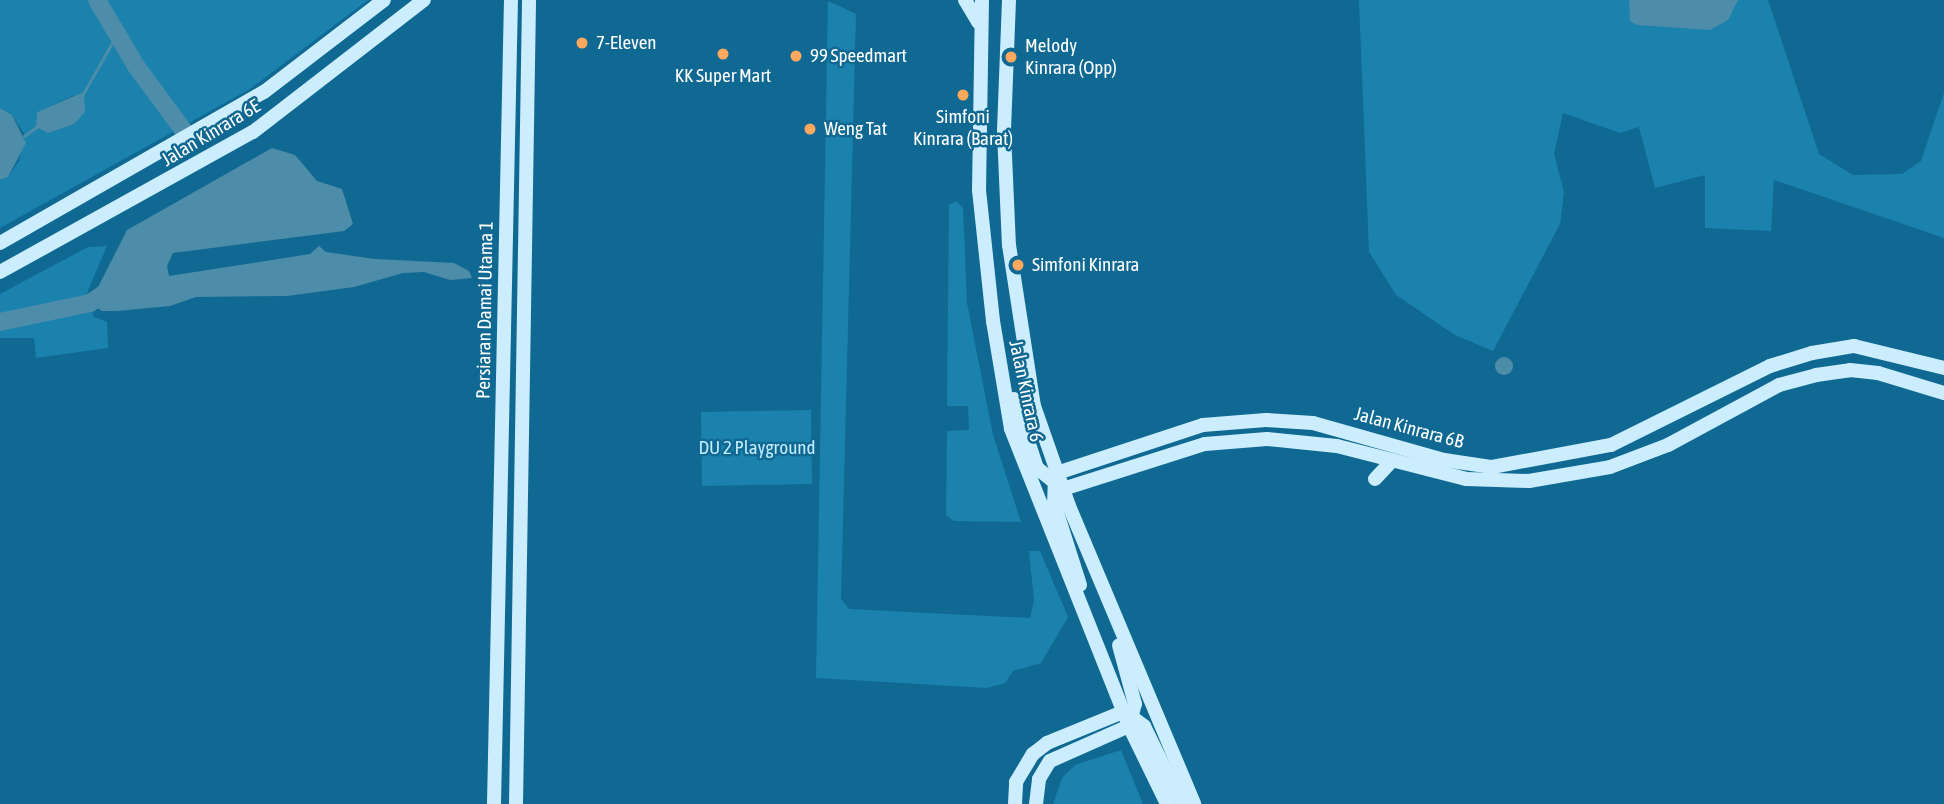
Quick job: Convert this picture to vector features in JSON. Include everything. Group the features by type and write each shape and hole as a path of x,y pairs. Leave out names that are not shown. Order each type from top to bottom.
{"street":[{"name":"Jalan Kinrara 6E","path":"0,243 253,99 384,0"},
{"name":"Jalan Kinrara 6E","path":"0,272 253,132 424,0"},
{"path":"499,0 511,6"},
{"name":"Persiaran Damai Utama 1","path":"516,804 529,0"},
{"path":"529,18 541,0"},
{"path":"965,0 979,26"},
{"name":"Jalan Kinrara 6","path":"982,0 979,26 979,190 998,356 1015,441 1115,692 1129,718 1140,753 1167,804"},
{"path":"1000,0 1008,24"},
{"name":"Jalan Kinrara 6","path":"1009,0 1004,132 1009,245 1025,363 1058,482 1194,804"},
{"name":"Persiaran Damai Utama 1","path":"494,804 511,6"},
{"name":"Jalan Kinrara 6B","path":"1058,482 1078,465 1203,425 1266,420 1313,423 1444,460 1503,465 1611,445 1770,366 1812,353 1854,346 1944,368"},
{"path":"998,356 1037,468 1058,482 1054,503 1071,545 1087,618"},
{"name":"Jalan Kinrara 6B","path":"1058,482 1086,480 1205,444 1254,440 1307,441 1466,479 1529,481 1610,467 1668,445 1779,385 1816,375 1850,370 1878,373 1944,393"},
{"path":"1368,437 1384,459 1375,479"},
{"path":"1046,446 1078,465"},
{"path":"1072,512 1073,500 1086,480"},
{"path":"1111,610 1129,718"},
{"path":"1095,724 1114,702 1115,692"},
{"path":"1036,804 1039,779 1050,761 1101,738 1129,718"},
{"path":"1015,804 1016,782 1033,754 1047,743 1095,724 1129,718 1144,726 1182,804"},
{"path":"1101,738 1126,741 1140,753"}],"green space":[{"path":"0,0 368,0 250,89 0,228 0,180 8,177 19,161 25,135 12,115 0,108","holes":["75,95 48,133 37,112"]},
{"path":"1359,0 1768,0 1819,154 1853,175 1902,174 1921,161 1944,93 1944,238 1774,180 1771,231 1705,228 1705,175 1655,188 1639,127 1620,133 1563,113 1554,154 1564,192 1560,224 1493,351 1455,335 1396,295 1369,252"},
{"path":"828,1 856,14 841,599 849,609 1030,618 1034,600 1029,551 1040,551 1068,617 1041,663 1013,671 1005,683 987,688 816,678"},
{"path":"956,201 963,208 967,303 993,435 1021,522 954,521 946,515 947,431 969,430 968,406 947,406 949,205"},
{"path":"107,246 87,293 94,317 107,322 108,348 36,358 34,338 0,338 0,294 88,247"},
{"name":"DU 2 Playground","path":"811,410 812,484 702,486 701,412"},
{"path":"1121,750 1143,804 1053,804 1062,778 1075,765"}],"shaded area":[{"path":"1629,0 1738,0 1728,20 1710,30 1637,25 1630,21"},
{"path":"84,92 85,112 74,124 48,133 36,127 37,112"},
{"path":"0,108 12,115 26,143 8,177 0,180"},
{"path":"272,148 295,155 317,181 342,189 353,224 344,231 173,253 167,266 169,276 310,254 319,246 326,252 375,259 454,263 469,271 472,278 450,280 424,272 403,273 354,287 287,296 196,297 170,306 117,311 102,311 90,303 127,230"},
{"path":"1500,357 1508,357 1513,366 1511,373 1500,375 1495,370 1495,362"}],"waterway":[{"path":"97,0 136,66 184,131"},
{"path":"83,94 116,36"},
{"path":"24,136 38,126"},
{"path":"0,322 90,303 109,290"}],"place":[{"name":"7-Eleven","path":"582,43"},
{"name":"KK Super Mart","path":"723,54"},
{"name":"99 Speedmart","path":"796,56"},
{"name":"Melody Kinrara (Opp)","path":"1011,57"},
{"name":"Simfoni Kinrara (Barat)","path":"963,95"},
{"name":"Weng Tat","path":"810,129"},
{"name":"Simfoni Kinrara","path":"1018,265"}]}
